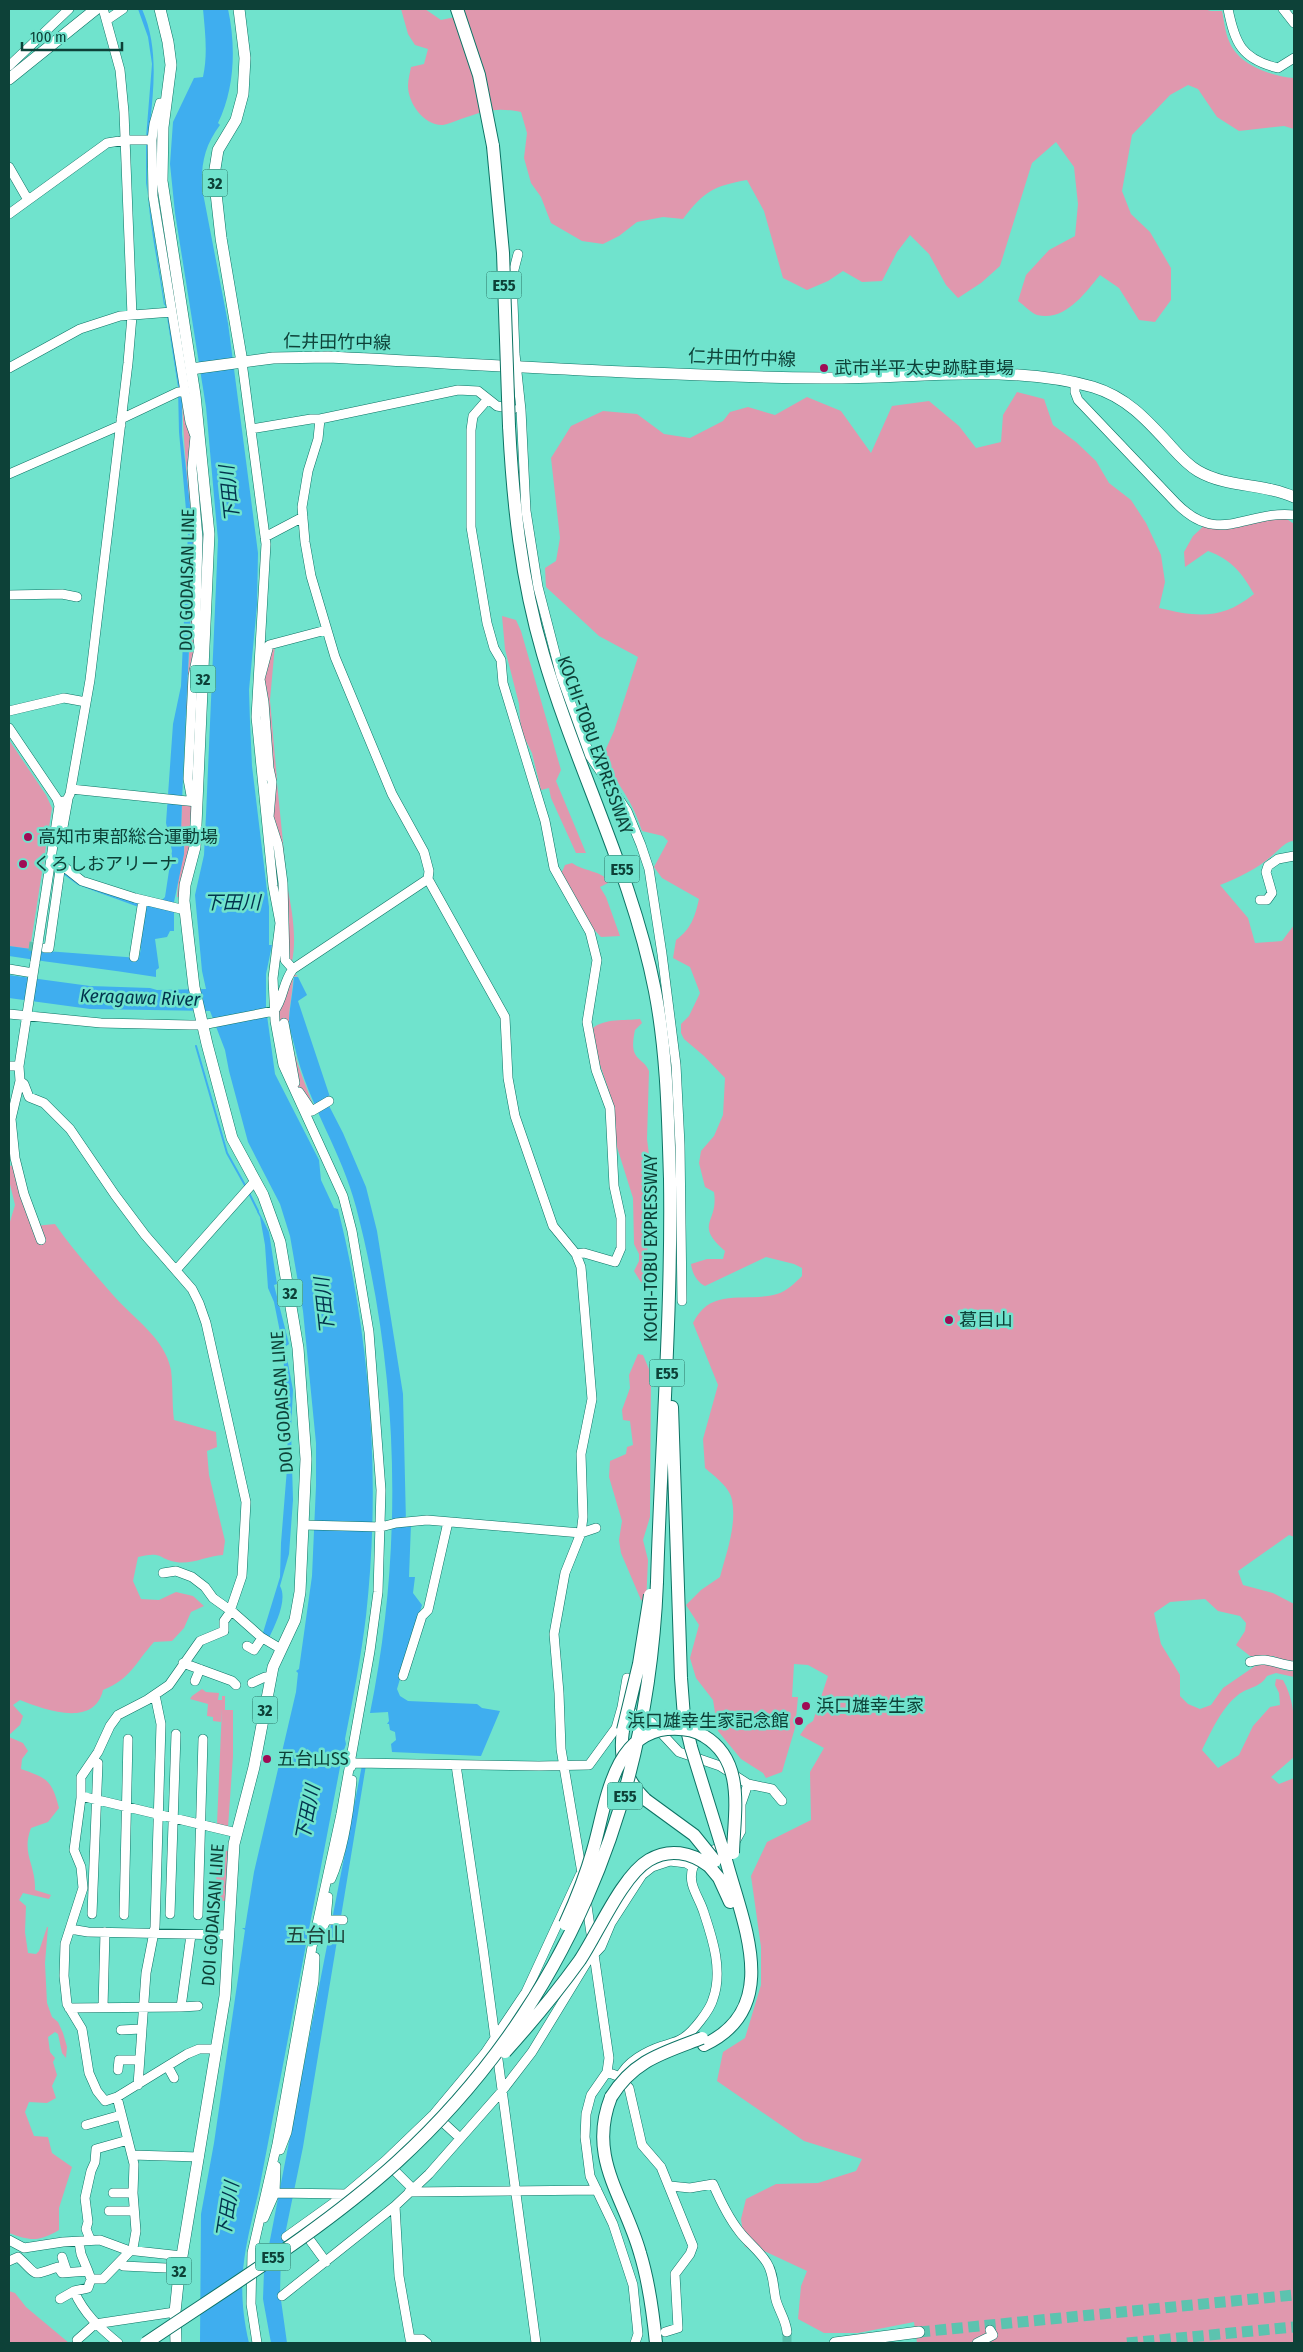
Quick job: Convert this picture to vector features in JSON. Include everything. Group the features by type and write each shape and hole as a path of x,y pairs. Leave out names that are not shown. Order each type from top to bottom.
{"highway":[{"name":"KOCHI-TOBU EXPRESSWAY","path":"457,9 478,75 493,146 502,244 515,513 526,586 554,689 634,904 655,991 662,1032 668,1108 671,1269 664,1421 657,1463 654,1582"},
{"path":"654,2338 649,2291 641,2254 603,2153 603,2125 615,2099 635,2079 649,2069 703,2042 722,2036 736,2023 750,1998 752,1969 742,1918 721,1860 684,1717 680,1678 669,1324"},
{"path":"654,1582 639,1664 623,1730 621,1753 626,1775 646,1800 694,1834 721,1860"},
{"name":"E55","path":"146,2343 307,2233 390,2162 425,2135 496,2054 531,1992 559,1953 592,1888 622,1806 643,1721 651,1674 654,1582"},
{"path":"531,1992 581,1888 614,1776 624,1755 636,1742 662,1730 682,1729 701,1734 718,1747 730,1766 734,1783 719,1878 730,1904 743,1960 744,1987 739,2002 730,2017 703,2042"},
{"path":"390,2162 426,2138 548,2002 579,1960 629,1880 642,1865 657,1856 677,1853 721,1860"},
{"path":"615,2099 610,2126 610,2152 637,2219 647,2253 663,2338"}],"main road":[{"path":"160,9 170,59 171,76 162,144 162,181 193,369 243,362"},
{"name":"32","path":"239,9 245,58 243,94 236,120 218,150 214,175 221,238 243,362"},
{"path":"9,79 102,14"},
{"name":"仁井田竹中線","path":"243,362 288,357 328,357 824,378 991,374 1032,377 1075,384 1114,395 1138,411 1181,457 1197,470 1220,480 1283,492 1294,496"},
{"name":"DOI GODAISAN LINE","path":"176,2343 175,2312 182,2256 225,1996 233,1854 254,1767 275,1660 293,1626 297,1611 307,1525 305,1425 294,1319 280,1242 272,1215 250,1187 232,1138 205,1021 194,987 182,909 185,885 194,847 191,801 209,534 197,436 193,369"},
{"path":"835,2343 918,2332"}],"street":[{"path":"9,66 69,9"},
{"path":"42,1240 14,1158 10,1119 20,1081 19,1066 35,962 41,946 57,861 60,810 63,800 71,789 86,702 121,422 132,316 126,140 120,70 102,14 123,9"},
{"path":"1228,9 1234,39 1253,59 1278,68 1294,58"},
{"path":"1283,9 1294,23"},
{"path":"166,103 160,103 149,140 153,196 168,312 182,392 197,436"},
{"path":"9,214 106,143 126,140 149,140"},
{"path":"9,167 28,200"},
{"path":"518,254 512,277 516,366 521,410 524,492 530,546 550,642 590,756 627,811 642,845 648,869 662,954 676,1065 680,1145 682,1301"},
{"path":"9,368 80,329 120,316 168,312"},
{"path":"243,362 265,537 263,607 258,676 258,745 268,817 273,886 286,936 285,960 293,969"},
{"path":"1075,384 1078,400 1176,504 1194,519 1204,523 1232,525 1267,514 1294,515"},
{"path":"251,429 320,419 458,390 478,390 496,406 521,410"},
{"path":"9,474 182,392"},
{"path":"487,400 473,416 471,430 472,527 487,623 494,648 501,660 503,683 545,821 554,868 590,932 596,960 587,1022 596,1070 610,1108 613,1176 621,1218 622,1241 616,1262 584,1253 576,1254"},
{"path":"320,419 318,439 307,478 302,517 312,576 326,630 335,657 392,794 424,852 428,866 428,879 505,1017 507,1069 516,1116 553,1226 576,1254 583,1280 585,1328 592,1399 581,1454 583,1512 581,1533 566,1573 554,1634 563,1765 582,1873 608,2058 607,2072 591,2095 584,2126 588,2169 613,2224 628,2267 636,2302 638,2334 635,2343"},
{"path":"265,537 302,517"},
{"path":"9,595 62,594 77,597"},
{"path":"258,676 269,645 326,630"},
{"path":"9,711 64,698 86,702"},
{"path":"9,728 63,800"},
{"path":"71,789 191,801"},
{"path":"1260,900 1267,900 1272,893 1266,872 1268,866 1278,860 1294,856"},
{"path":"57,861 82,881 142,904 160,904 182,909"},
{"path":"9,1014 101,1023 205,1021 272,1012 279,1005 285,980 293,969 428,879"},
{"path":"134,957 142,904"},
{"path":"257,2343 251,2304 252,2253 274,2161 287,2132 314,1981 314,1947 327,1884 337,1864 350,1802 353,1769 350,1765 374,1625 380,1526 380,1454 369,1332 352,1231 342,1196 279,1048 272,1012 273,978 282,922"},
{"path":"9,969 33,975"},
{"path":"284,1022 294,1086 312,1111 329,1101"},
{"path":"9,1066 19,1066"},
{"path":"20,1081 24,1084 29,1097 44,1103 70,1129 145,1236 192,1289 206,1323 246,1502 242,1576 230,1611 224,1621 224,1631 200,1641 169,1685 155,1695 123,1711 116,1718 98,1752 81,1775 82,1796 74,1850 81,1867 82,1891 65,1944 63,1959 69,2008 82,2028 88,2073 97,2092 105,2101 117,2097 199,2049 215,2049"},
{"path":"176,1270 250,1187"},
{"path":"307,1525 380,1526 396,1522 427,1520 581,1533 596,1528"},
{"path":"403,1676 422,1616 428,1610 448,1522"},
{"path":"163,1573 176,1571 192,1578 205,1587 213,1598 262,1638 281,1649"},
{"path":"247,1646 254,1650 262,1638"},
{"path":"1250,1662 1258,1659 1272,1660 1294,1666"},
{"path":"183,1663 236,1685"},
{"path":"195,1681 200,1669"},
{"path":"252,1683 263,1677 271,1677"},
{"path":"350,1765 356,1762 456,1765 588,1765 616,1728 622,1707 626,1678"},
{"path":"138,2085 146,1969 154,1934 161,1724 155,1695"},
{"path":"622,1707 651,1722 679,1752 720,1766 748,1784 772,1789 782,1801"},
{"path":"170,1914 176,1734"},
{"path":"124,1915 128,1739"},
{"path":"198,1915 204,1739"},
{"path":"92,1914 98,1763"},
{"path":"456,1765 536,2343"},
{"path":"620,2077 628,2065 639,2057 655,2048 683,2039 711,2007 716,1990 717,1964 704,1913 691,1884 694,1867 704,1854 713,1848 736,1840 741,1831 742,1804 748,1784"},
{"path":"82,1796 237,1833"},
{"path":"282,2296 395,2206 429,2174 502,2091 532,2052 587,1962 601,1947 610,1923 642,1875 652,1867 670,1861 686,1863 694,1867"},
{"path":"286,2237 390,2162 434,2114 495,2040 531,1992 577,1880 582,1873"},
{"path":"314,1947 326,1920 327,1884"},
{"path":"326,1920 343,1920"},
{"path":"70,1929 154,1934 229,1935"},
{"path":"103,2008 105,1932"},
{"path":"181,2007 191,1935"},
{"path":"531,1992 557,2012"},
{"path":"69,2008 198,2006"},
{"path":"121,2030 141,2029"},
{"path":"118,2070 119,2060 139,2060"},
{"path":"168,2067 174,2078"},
{"path":"607,2072 620,2077 632,2096 636,2128 642,2145 661,2167 693,2246 690,2254 675,2274 678,2328 663,2338"},
{"path":"9,2261 18,2257 30,2271 40,2274 58,2267 61,2273 89,2275 103,2279 131,2250 136,2231 133,2193 135,2169 117,2097"},
{"path":"434,2114 460,2138"},
{"path":"86,2125 121,2115"},
{"path":"90,2239 86,2229 88,2222 85,2198 90,2171 95,2162 96,2149 128,2140"},
{"path":"132,2154 199,2157"},
{"path":"260,2222 263,2222 275,2193 274,2161"},
{"path":"390,2162 411,2190"},
{"path":"670,2186 690,2188 714,2184 725,2209 740,2232 759,2251 768,2264 776,2301 786,2322 787,2332"},
{"path":"411,2190 516,2192 597,2190"},
{"path":"113,2194 133,2193"},
{"path":"275,2193 346,2194"},
{"path":"395,2206 399,2276 410,2340 422,2339 427,2343"},
{"path":"109,2211 134,2210"},
{"path":"301,2227 326,2262"},
{"path":"9,2240 24,2248 90,2239 109,2242 131,2250 182,2256"},
{"path":"60,2299 74,2291 88,2288 89,2275 81,2254 79,2242"},
{"path":"62,2257 67,2272"},
{"path":"123,2266 166,2268"},
{"path":"74,2291 83,2309 95,2324 118,2343"},
{"path":"78,2340 95,2324 175,2312"},
{"path":"977,2343 993,2335 990,2330"},
{"path":"638,2334 654,2338"}],"shaded area":[{"path":"401,9 425,9 441,20 455,17 467,9 1204,9 1222,11 1228,37 1233,49 1240,57 1247,63 1266,72 1294,78 1294,129 1284,126 1239,131 1217,117 1198,89 1188,85 1170,95 1132,135 1122,191 1131,214 1150,232 1171,268 1171,300 1155,322 1139,320 1119,288 1100,275 1081,297 1057,314 1037,315 1018,301 1026,275 1049,250 1075,236 1078,204 1074,167 1056,142 1032,163 1000,266 981,283 958,298 946,285 929,254 910,235 897,252 882,281 862,282 843,271 828,281 807,290 783,278 764,211 747,180 710,191 697,202 683,219 663,217 637,222 619,236 603,244 582,241 551,223 541,197 531,183 524,158 527,133 521,112 490,111 443,125 430,122 418,112 409,93 409,78 411,67 424,64 428,49 415,45 408,34"},
{"path":"1017,392 1044,399 1053,425 1076,442 1096,461 1109,483 1131,500 1146,523 1161,555 1165,582 1159,608 1185,613 1209,614 1231,608 1254,594 1236,568 1208,551 1185,567 1184,552 1193,536 1206,524 1260,519 1287,519 1294,524 1294,841 1286,843 1256,868 1220,885 1248,918 1255,943 1282,941 1294,925 1294,1537 1289,1535 1238,1571 1243,1585 1273,1593 1294,1604 1294,1662 1288,1662 1273,1656 1250,1656 1236,1645 1245,1631 1246,1623 1240,1616 1218,1611 1205,1599 1170,1602 1154,1613 1161,1644 1180,1675 1180,1696 1188,1704 1200,1709 1211,1705 1223,1688 1255,1666 1269,1663 1283,1670 1294,1671 1294,1677 1276,1673 1267,1676 1261,1683 1242,1692 1232,1700 1213,1728 1202,1750 1218,1768 1239,1755 1253,1726 1270,1707 1280,1705 1279,1693 1275,1685 1276,1679 1283,1680 1293,1708 1294,1757 1271,1777 1279,1784 1294,1778 1294,2343 917,2343 914,2322 858,2333 824,2333 798,2319 801,2286 807,2271 758,2248 745,2247 741,2219 746,2199 776,2184 818,2183 856,2171 862,2159 804,2141 717,2081 723,2052 745,2038 761,1985 761,1947 751,1876 767,1842 811,1820 810,1772 824,1748 800,1735 807,1725 813,1721 828,1676 808,1665 794,1664 792,1697 798,1697 795,1728 782,1772 766,1778 763,1773 741,1759 718,1731 713,1700 696,1678 690,1658 699,1625 686,1605 701,1590 720,1577 732,1529 733,1510 731,1495 721,1482 705,1468 703,1439 718,1385 693,1323 700,1312 709,1304 719,1300 765,1296 784,1291 802,1276 802,1268 766,1257 705,1286 697,1280 692,1271 691,1264 707,1259 723,1259 725,1251 710,1234 709,1223 715,1202 714,1192 705,1187 699,1163 701,1151 714,1136 723,1115 725,1078 684,1039 681,1033 681,1024 689,1016 700,993 690,967 673,958 676,940 692,922 699,899 662,878 654,867 668,841 663,836 642,831 630,802 601,760 614,731 638,657 599,636 546,587 545,568 556,561 560,538 551,458 571,426 603,411 637,414 664,434 690,438 723,421 730,412 748,407 775,415 807,397 841,411 871,453 892,406 929,401 959,426 976,448 1001,442 1003,415"},
{"path":"182,394 193,439 193,580 191,533"},
{"path":"193,582 198,636 190,709 186,709"},
{"path":"502,616 516,620 521,631 561,770 556,781 586,853 576,853 551,798 549,788 541,790 532,753 521,731 519,704 505,649"},
{"path":"275,645 270,700 277,780 273,779 262,683 270,646"},
{"name":"高知市東部総合運動場","path":"9,740 46,795 52,808 30,949 9,946"},
{"path":"277,783 287,882 271,810 274,785"},
{"path":"182,802 192,805 190,850 180,897 177,897 185,839 181,832"},
{"path":"572,863 602,875 610,882 600,887 606,897 620,936 601,937 586,921 561,874 565,865"},
{"path":"287,885 294,933 292,962 289,960"},
{"path":"294,974 298,976 293,977 289,1015 290,1031 298,1065 314,1107 299,1089 287,1068 278,1015 288,982"},
{"path":"640,1019 642,1023 635,1030 633,1045 634,1052 649,1071 647,1139 652,1178 650,1202 645,1218 649,1239 642,1284 634,1271 639,1261 639,1254 634,1244 633,1198 617,1147 609,1091 596,1053 593,1028 609,1021"},
{"path":"15,1165 21,1197 35,1226 55,1224 121,1304 147,1329 162,1348 171,1370 174,1420 216,1432 217,1447 207,1451 209,1475 225,1541 223,1555 193,1561 182,1563 156,1555 138,1557 133,1581 141,1599 159,1600 176,1592 193,1596 204,1606 191,1612 184,1628 172,1641 154,1642 132,1670 120,1681 103,1690 98,1702 89,1709 79,1713 67,1713 41,1708 20,1700 13,1705 23,1716 20,1725 9,1735 9,1225 15,1205 9,1180 9,1166"},
{"path":"638,1354 643,1355 651,1374 650,1517 643,1540 648,1560 646,1604 641,1600 621,1553 619,1540 622,1521 609,1477 610,1461 626,1454 627,1447 633,1445 630,1421 623,1420 622,1410 630,1388 629,1375"},
{"path":"202,1689 206,1692 219,1693 218,1700 222,1700 222,1696 225,1696 225,1710 233,1710 233,1756 228,1827 217,1824 222,1708 221,1722 213,1721 213,1717 207,1716 208,1704 190,1699"},
{"path":"9,1737 23,1743 28,1751 22,1759 21,1769 47,1781 54,1791 59,1808 48,1822 31,1828 28,1837 28,1852 35,1881 35,1890 51,1895 49,1899 23,1893 19,1900 26,1906 25,1932 28,1953 36,1954 39,1951 48,1927 45,1963 47,2003 52,2017 58,2022 63,2033 67,2047 66,2058 62,2053 58,2034 55,2032 48,2037 50,2052 55,2058 53,2062 57,2075 52,2086 56,2098 47,2103 29,2102 25,2112 34,2136 48,2137 52,2153 72,2167 59,2208 59,2230 46,2237 34,2239 23,2238 9,2233"},
{"path":"218,1850 229,1851 227,1901 215,1901"},
{"path":"9,2291 15,2293 26,2307 69,2343 9,2343"}],"water":[{"path":"138,9 142,9 149,29 154,69 147,172 148,197 146,183 146,138 152,64 148,37"},
{"name":"下田川","path":"203,9 228,9 233,52 228,96 218,123 220,125 207,147 202,170 202,188 228,323 258,553 257,605 249,690 252,766 269,907 269,945 272,945 266,974 266,1008 275,1074 319,1160 321,1180 334,1208 338,1209 358,1309 365,1360 370,1411 372,1463 373,1514 366,1616 357,1678 345,1739 346,1744 341,1759 344,1762 341,1762 259,2190 246,2248 242,2283 249,2343 200,2343 201,2214 214,2143 245,1930 242,1928 245,1928 254,1872 296,1692 298,1673 296,1671 299,1669 312,1576 316,1443 303,1311 290,1236 280,1204 248,1142 225,1050 210,1011 90,1009 9,998 9,975 90,986 150,988 157,990 206,989 202,971 195,895 204,855 218,540 206,407 175,213 170,164 173,122 194,78 203,77 205,68 206,51"},
{"path":"148,197 165,304 164,305 153,238"},
{"path":"165,304 182,394 182,434 193,531 181,832 184,839 184,854 174,902 174,931 170,931 167,937 155,939 159,968 156,970 156,977 9,956 9,946 46,951 139,958 144,909 78,885 63,874 64,870 77,882 162,900 165,897 172,851 166,823 173,724 181,686 188,532 179,432 178,387"},
{"path":"294,977 298,977 307,995 298,1001 330,1097 326,1100 343,1133 366,1187 377,1231 403,1394 406,1523 411,1524 409,1577 415,1577 413,1593 422,1605 397,1689 400,1696 408,1701 477,1704 482,1708 500,1711 481,1756 392,1752 391,1744 396,1740 395,1732 390,1730 389,1724 387,1724 389,1721 388,1712 370,1713 381,1650 388,1587 392,1523 392,1459 388,1395 381,1332 370,1269 356,1207 342,1167 308,1089 290,1030 289,1019"},
{"path":"258,1210 269,1232 277,1284 274,1285 289,1344 285,1347 293,1390 291,1429 293,1500 289,1554 280,1586 282,1605 269,1638 262,1636 280,1577 288,1456 283,1347 274,1302 268,1288 265,1245"},
{"path":"362,1765 366,1765 303,2147 281,2254 280,2293 287,2343 271,2343 263,2299 264,2271"}],"waterway":[{"path":"196,1046 227,1153 246,1187"},
{"path":"249,1193 258,1211"}],"tunnel":[{"path":"29,946 44,948"},
{"path":"919,2332 1294,2295"},
{"path":"1127,2343 1294,2327"},
{"path":"787,2332 787,2343"}],"place":[{"name":"武市半平太史跡駐車場","path":"824,368"},
{"name":"高知市東部総合運動場","path":"28,837"},
{"name":"くろしおアリーナ","path":"23,864"},
{"name":"葛目山","path":"949,1320"},
{"name":"浜口雄幸生家","path":"806,1706"},
{"name":"浜口雄幸生家記念館","path":"799,1721"},
{"name":"五台山SS","path":"267,1759"}],"district":[{"name":"五台山","path":"316,1935"}],"water label":[{"name":"Keragawa River","path":"140,997"}]}
